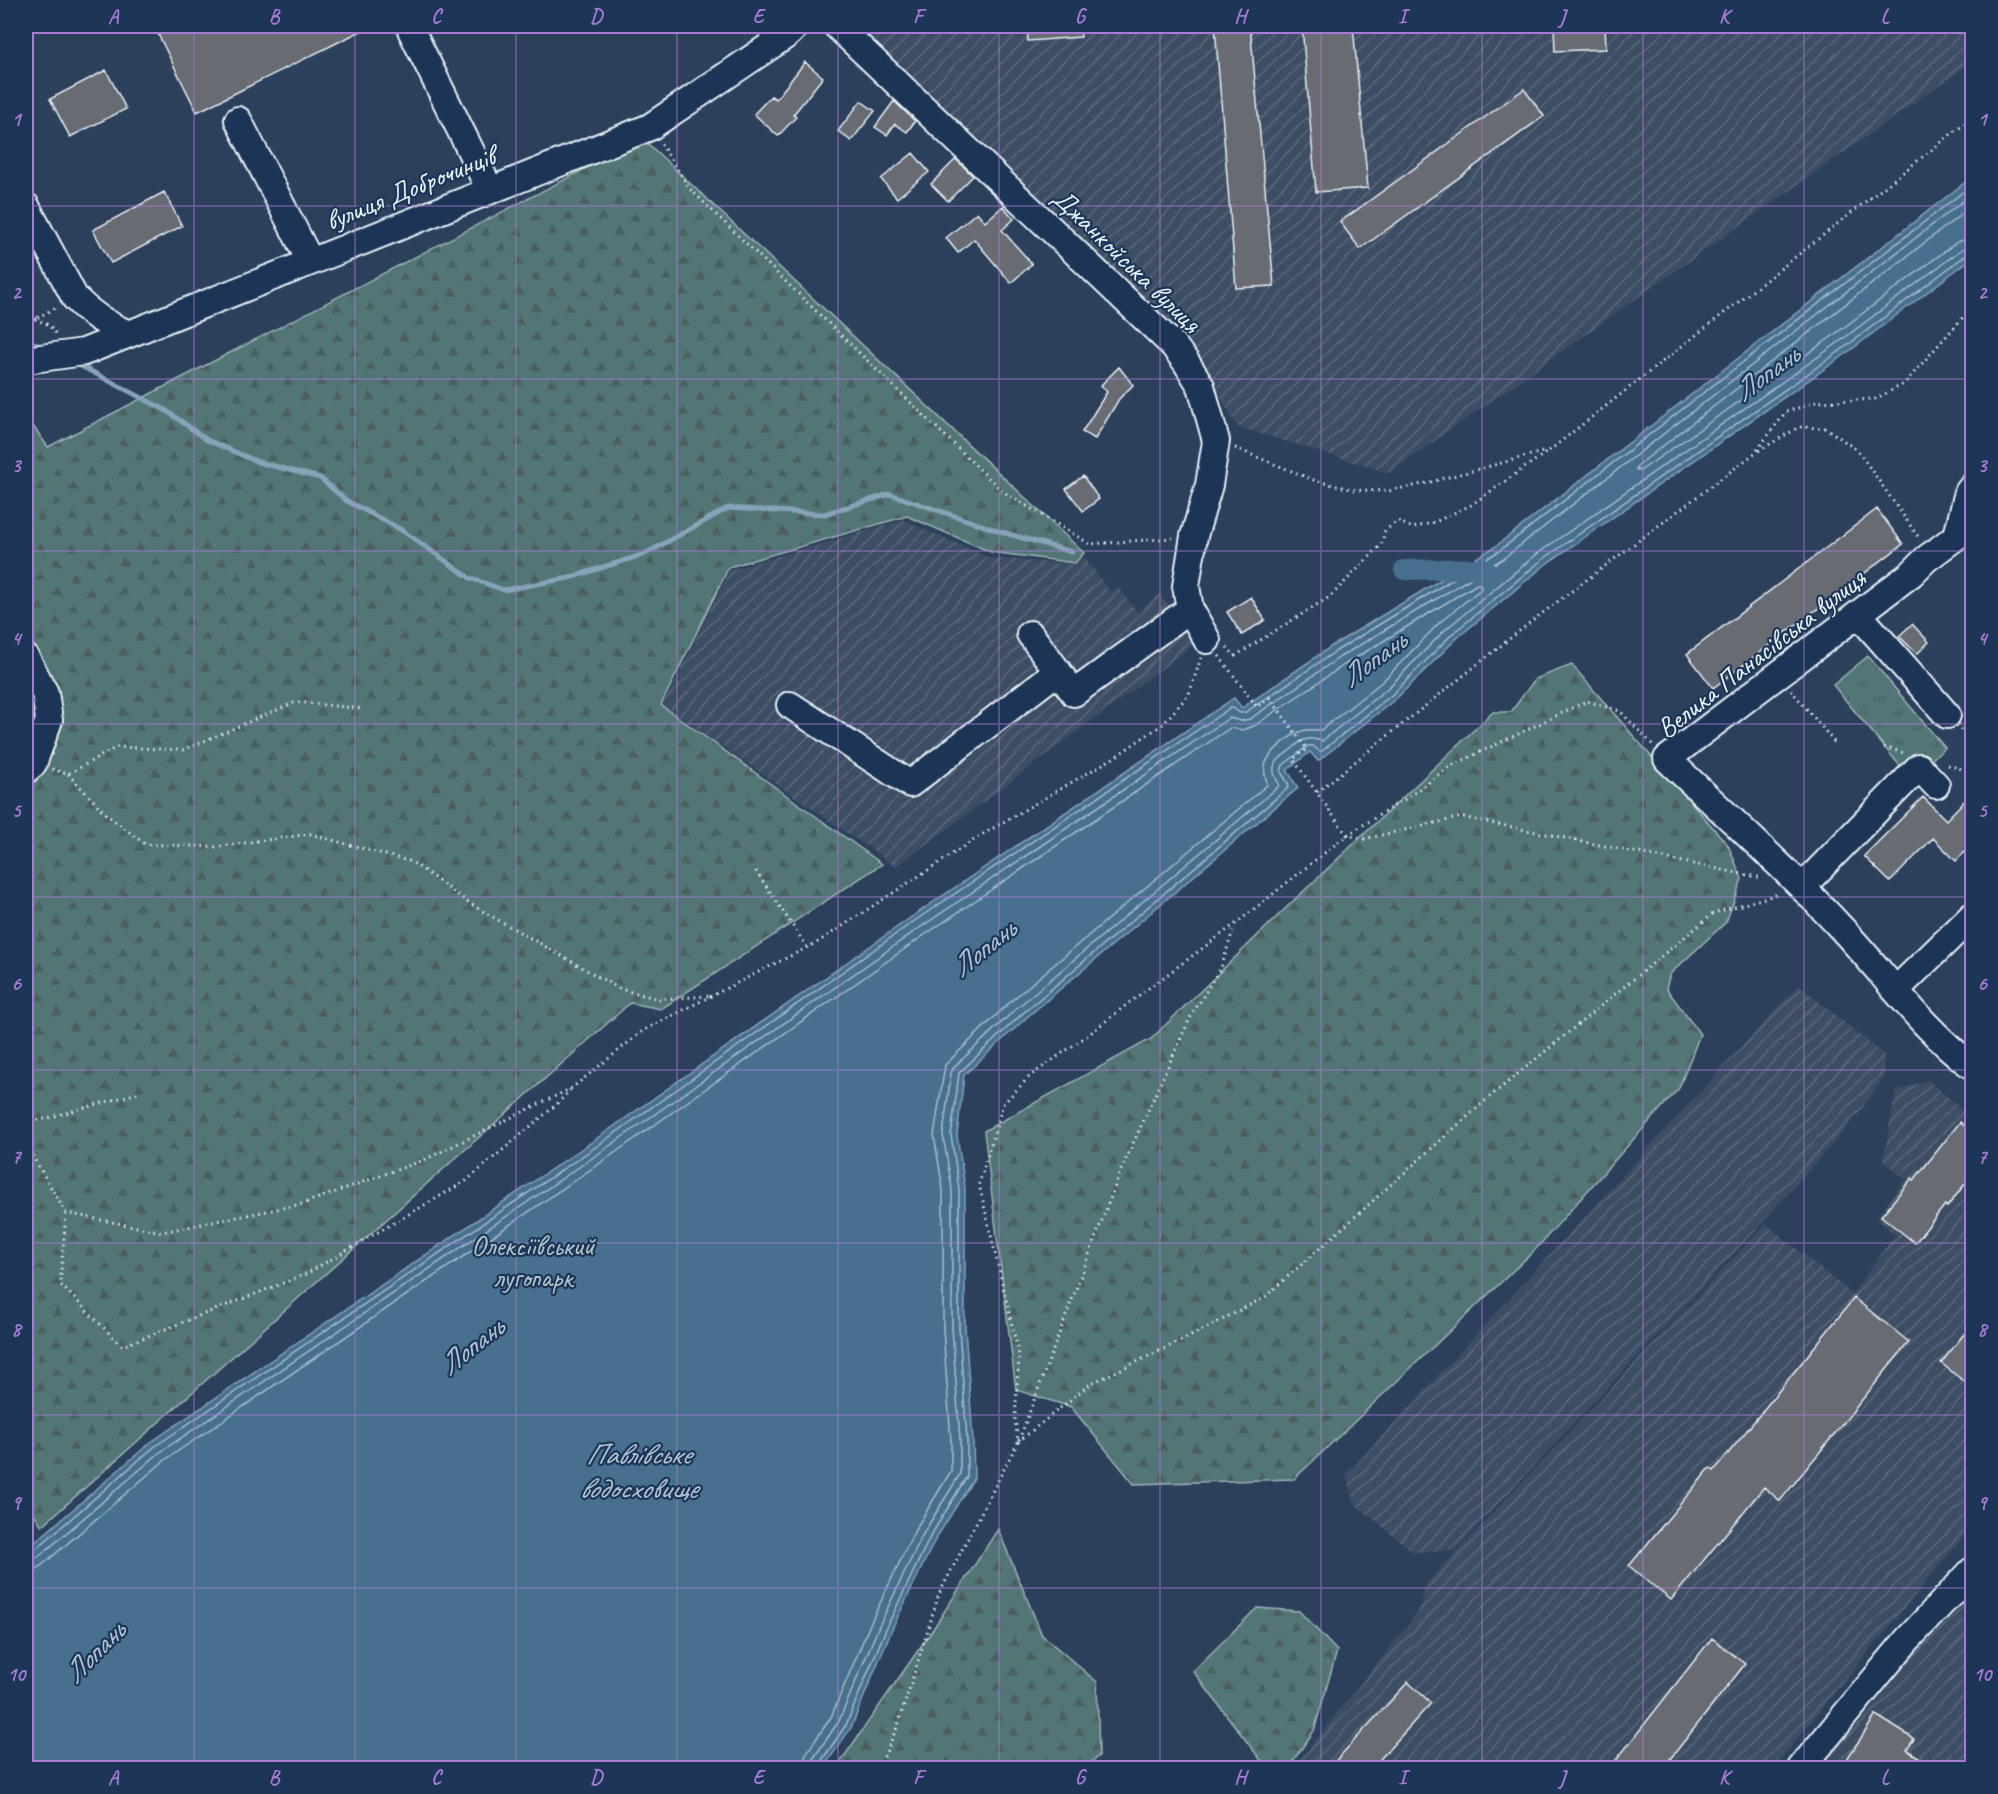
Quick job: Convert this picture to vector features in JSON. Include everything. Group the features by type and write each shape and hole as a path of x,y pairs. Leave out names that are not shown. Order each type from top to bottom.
{"street":[{"name":"Джанкойська вулиця","path":"837,26 1173,345 1201,386 1216,441 1209,485 1194,536 1186,586 1190,609"},
{"name":"вулиця Доброчинців","path":"26,360 84,352 650,127 786,28"},
{"path":"411,30 490,189"},
{"path":"238,120 310,261"},
{"path":"26,206 75,298 86,310 128,334"},
{"name":"Велика Панасівська вулиця","path":"1972,486 1968,492 1957,536 1858,615 1667,759 1802,887 1948,1048 1972,1066"},
{"path":"1030,634 1074,693 1190,609 1207,640"},
{"path":"1858,615 1947,714"},
{"path":"26,658 45,693 49,720 29,767"},
{"path":"790,705 910,784 1058,671"},
{"path":"1802,887 1919,767 1936,785"},
{"path":"1896,989 1972,916"},
{"path":"1801,1768 1907,1640 1972,1571"}],"path":[{"path":"26,1145 66,1213 60,1284 122,1346 314,1270 466,1182 557,1104 572,1088 645,1030 807,947 974,839 1116,758 1163,724 1188,694 1207,640 1216,633 1235,656 1331,596 1381,545 1385,531 1397,521 1413,528 1435,522 1471,505 1550,450 1972,118"},
{"path":"650,127 690,189 1002,491 1090,544 1194,536"},
{"path":"26,317 35,319 75,298"},
{"path":"1755,453 1786,411 1816,402 1875,399 1904,384 1972,307"},
{"path":"1317,792 1532,621 1755,453 1799,427 1826,428 1858,451 1919,536 1926,559"},
{"path":"1216,441 1316,481 1356,490 1388,490 1423,484 1550,450"},
{"path":"1227,669 1257,708 1270,698 1307,749 1293,759 1347,835 1364,839 1462,817 1767,879"},
{"path":"1778,675 1835,743"},
{"path":"1018,1442 1015,1419 1018,1355 979,1184 1003,1104 1030,1076 1234,925 1347,835 1410,796 1449,767 1587,701 1620,711 1667,759"},
{"path":"68,774 117,747 183,750 297,702 364,709"},
{"path":"29,767 68,774 107,815 145,844 214,847 310,834 412,862 472,905 620,989 659,999 714,996"},
{"path":"756,870 807,947"},
{"path":"1018,1442 1090,1384 1189,1337 1264,1297 1486,1100 1714,913 1802,887"},
{"path":"879,1768 898,1725 939,1594 1018,1442 1121,1170 1190,1018 1222,965 1234,925"},
{"path":"1969,979 1972,975"},
{"path":"66,1213 162,1232 302,1204 424,1160 572,1088"},
{"path":"26,1124 138,1093"}],"shaded area":[{"path":"858,26 1972,26 1972,62 1389,473 1238,427 1185,338"},
{"path":"904,520 989,558 1073,564 1085,558 1110,592 1118,587 1137,612 1160,594 1196,643 896,867 663,705 730,570"},
{"path":"1799,985 1884,1055 1884,1077 1857,1116 1755,1231 1455,1550 1413,1552 1355,1504 1346,1475"},
{"path":"1928,1080 1972,1117 1972,1526 1773,1768 1293,1768 1418,1612 1426,1584 1766,1224 1852,1294 1895,1235 1876,1218 1905,1180 1883,1159 1896,1091"},
{"path":"1972,1584 1972,1768 1814,1768 1850,1720"}],"green space":[{"name":"Олексіївський лугопарк","path":"643,139 1084,553 1075,563 991,552 907,516 729,567 661,705 882,864 661,1009 630,1003 42,1526 26,1501 26,416 48,447"},
{"path":"1868,656 1945,748 1910,778 1833,685"},
{"path":"1572,665 1728,845 1742,879 1726,922 1670,974 1666,988 1700,1034 1679,1088 1535,1250 1294,1479 1134,1484 1071,1407 1016,1390 984,1131 1151,1039 1493,712 1511,712 1535,679"},
{"path":"998,1529 1042,1635 1097,1682 1099,1756 1083,1768 836,1768 933,1629"},
{"path":"1257,1608 1299,1611 1337,1651 1314,1731 1288,1768 1258,1768 1263,1763 1193,1671"}],"water":[{"name":"Павлівське водосховище","path":"1972,177 1972,258 1843,356 1545,565 1456,639 1398,697 1318,761 1310,752 1287,770 1298,788 1026,1018 964,1075 957,1135 965,1188 965,1328 974,1478 935,1540 891,1631 851,1728 823,1768 26,1768 26,1550 151,1442 593,1141 910,918 1234,698 1242,708 1332,646 1496,546"}],"building":[{"path":"154,26 371,26 197,112"},
{"path":"1027,26 1080,26 1081,37 1028,41"},
{"path":"1215,26 1250,26 1274,286 1236,288"},
{"path":"1302,26 1353,26 1368,188 1316,192"},
{"path":"1554,26 1605,26 1606,49 1555,51"},
{"path":"805,62 823,77 793,115 796,117 778,136 754,114 771,96 776,99"},
{"path":"106,70 126,109 70,137 50,99"},
{"path":"1524,89 1544,116 1360,249 1340,222"},
{"path":"861,101 875,111 851,141 838,131"},
{"path":"894,101 915,121 907,132 895,124 887,135 875,127"},
{"path":"913,153 929,172 897,198 881,179"},
{"path":"956,159 973,176 948,201 931,184"},
{"path":"164,192 182,226 111,263 93,230"},
{"path":"1003,206 1014,219 1002,230 1032,264 1011,283 974,239 958,253 946,238 977,212 985,222"},
{"path":"1119,367 1133,385 1119,399 1095,439 1082,432 1107,392 1101,385"},
{"path":"1083,476 1099,499 1083,511 1066,489"},
{"path":"1877,509 1903,544 1713,688 1687,654"},
{"path":"1251,597 1265,620 1242,635 1227,612"},
{"path":"1912,624 1929,642 1917,654 1899,636"},
{"path":"1972,793 1972,845 1956,861 1933,838 1890,882 1864,856 1923,797 1946,820"},
{"path":"1960,1122 1972,1133 1972,1175 1915,1243 1881,1216 1912,1178 1914,1180"},
{"path":"1854,1298 1909,1342 1780,1501 1764,1487 1671,1600 1629,1566 1710,1468 1714,1471"},
{"path":"1972,1324 1972,1388 1941,1363"},
{"path":"1712,1638 1745,1664 1663,1768 1610,1768"},
{"path":"1408,1682 1431,1703 1372,1768 1329,1768"},
{"path":"1876,1715 1914,1739 1907,1750 1936,1768 1841,1768"}],"waterway":[{"path":"26,339 43,348"},
{"path":"79,365 167,411 207,440 258,462 320,478 347,501 400,529 470,578 504,590 569,578 645,554 728,508 824,514 890,494 1005,533 1072,552"},
{"path":"1404,570 1485,568"}],"water label":[{"name":"Лопань","path":"1766,373"},
{"name":"Лопань","path":"1373,659"},
{"name":"Лопань","path":"983,948"},
{"name":"Лопань","path":"471,1346"},
{"name":"Лопань","path":"94,1652"}]}
